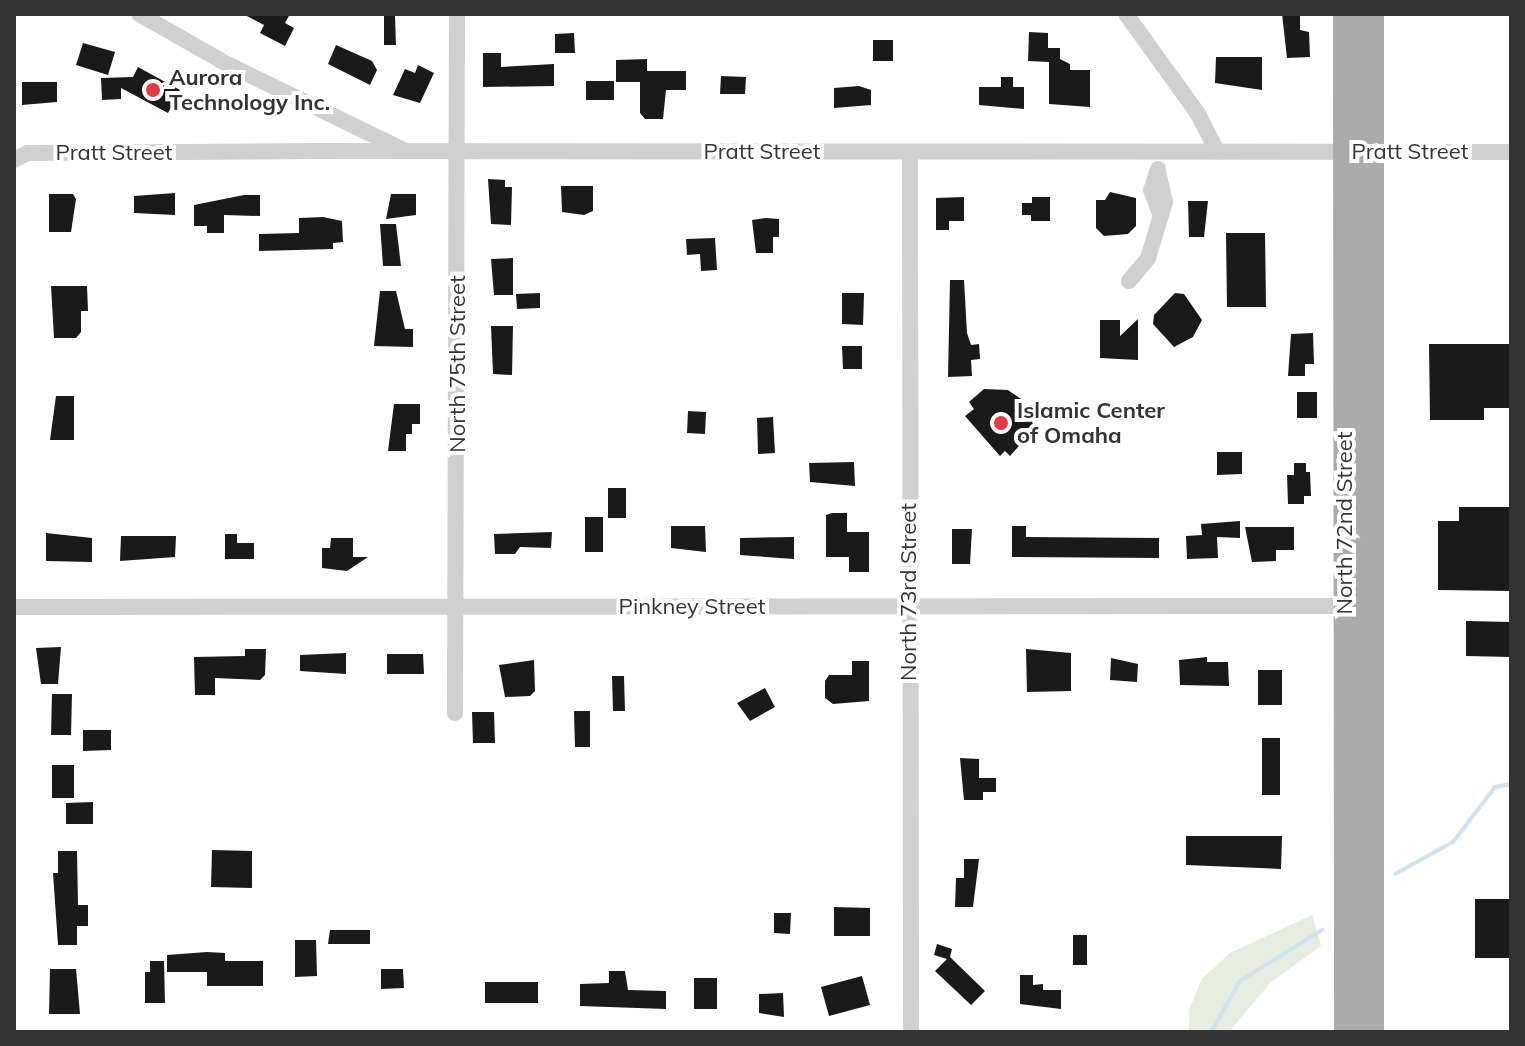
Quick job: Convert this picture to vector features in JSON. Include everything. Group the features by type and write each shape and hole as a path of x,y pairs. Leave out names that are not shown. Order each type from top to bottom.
{"main road":[{"name":"North 72nd Street","path":"1346,14 1358,152 1371,607 1371,1032"},
{"name":"North 72nd Street","path":"1347,1032 1344,606 1358,152 1371,14"}],"street":[{"path":"139,14 227,64 406,152"},
{"name":"North 75th Street","path":"455,713 457,14"},
{"path":"1126,14 1198,114 1217,151"},
{"path":"1129,281 1148,258 1160,213 1151,190 1158,172 1160,151"},
{"name":"North 73rd Street","path":"910,152 908,607 911,1032"},
{"name":"Pratt Street","path":"14,160 28,153 1511,152"},
{"name":"Pinkney Street","path":"14,607 1371,607"}],"shaded area":[{"path":"1312,915 1321,946 1271,982 1229,1032 1189,1032 1189,1010 1202,979 1230,953"}],"building":[{"path":"243,14 290,14 285,23 294,28 285,46 260,33 264,25"},
{"path":"1282,14 1300,14 1300,30 1309,32 1310,57 1287,58"},
{"path":"384,16 395,16 396,45 384,45"},
{"path":"1029,32 1048,33 1048,48 1060,48 1060,59 1070,64 1070,70 1090,70 1090,107 1049,104 1049,62 1028,61"},
{"path":"574,33 575,53 555,53 555,34"},
{"path":"873,40 893,40 893,61 873,61"},
{"path":"83,43 115,52 108,75 76,65"},
{"path":"336,45 372,61 377,70 370,85 328,64"},
{"path":"483,53 501,53 501,67 554,64 554,86 483,87"},
{"path":"1216,57 1262,57 1262,90 1215,83"},
{"path":"647,59 647,71 686,71 686,90 666,90 663,119 645,119 640,113 640,82 616,82 616,60"},
{"path":"418,65 434,73 420,103 393,95 405,69 415,73"},
{"name":"Aurora Technology Inc.","path":"138,67 180,90 168,113 121,88 121,99 102,100 101,78 133,77"},
{"path":"721,76 746,77 745,94 720,94"},
{"path":"1001,77 1013,77 1013,87 1024,87 1024,109 979,105 979,87 1001,87"},
{"path":"586,81 614,81 614,100 586,100"},
{"path":"22,82 57,82 57,102 22,105"},
{"path":"859,86 871,90 871,105 834,108 834,88"},
{"path":"488,179 505,180 505,187 512,187 511,225 491,224"},
{"path":"561,186 593,186 593,211 584,215 562,212"},
{"path":"1110,192 1136,198 1136,226 1128,234 1104,236 1096,228 1096,200 1105,200"},
{"path":"175,193 175,215 134,213 134,196"},
{"path":"49,194 73,194 76,199 71,232 49,232"},
{"path":"391,194 416,194 416,215 386,219"},
{"path":"260,195 260,216 224,215 224,233 207,233 207,226 194,226 194,205"},
{"path":"964,197 964,221 949,221 949,230 936,230 936,198"},
{"path":"1032,197 1050,197 1050,221 1031,221 1031,215 1022,215 1022,203 1032,203"},
{"path":"1188,201 1208,201 1204,237 1189,237"},
{"path":"323,217 342,221 343,242 333,243 333,249 259,251 259,234 299,233 299,218"},
{"path":"779,219 779,237 773,237 773,253 756,253 752,220"},
{"path":"380,224 396,224 401,266 383,266"},
{"path":"1226,233 1265,233 1266,307 1227,307"},
{"path":"715,238 717,270 701,271 700,254 687,255 686,239"},
{"path":"513,258 513,295 494,295 491,259"},
{"path":"950,280 964,280 967,333 971,345 979,344 980,359 971,360 972,376 948,377"},
{"path":"51,286 87,286 88,311 81,311 81,332 76,338 54,338"},
{"path":"380,291 396,291 405,329 413,329 413,347 374,346"},
{"path":"540,293 540,308 517,309 516,294"},
{"path":"842,293 864,293 863,325 842,324"},
{"path":"1175,293 1184,294 1202,320 1193,337 1174,347 1153,324 1154,315"},
{"path":"1138,319 1138,360 1100,358 1100,320 1120,320 1120,336"},
{"path":"491,326 513,326 512,375 493,374"},
{"path":"1313,333 1314,364 1305,364 1305,376 1288,376 1291,334"},
{"path":"1429,344 1511,344 1511,408 1484,408 1484,420 1430,420"},
{"path":"842,346 862,346 862,369 843,369"},
{"name":"Islamic Center of Omaha","path":"984,389 1008,390 1021,399 1035,428 1010,456 1005,451 1000,456 965,416 974,409 969,402"},
{"path":"1297,392 1317,392 1317,418 1297,418"},
{"path":"56,396 74,396 74,440 50,440"},
{"path":"394,404 420,404 420,424 412,424 412,434 406,434 406,451 388,451"},
{"path":"688,411 706,412 705,434 687,433"},
{"path":"773,417 775,453 758,454 757,418"},
{"path":"1217,452 1242,452 1242,474 1217,475"},
{"path":"854,462 855,486 810,482 809,463"},
{"path":"1294,463 1306,463 1306,472 1310,472 1311,496 1304,496 1304,504 1288,504 1287,475 1294,475"},
{"path":"608,488 626,488 626,518 608,518"},
{"path":"1459,507 1511,507 1511,591 1438,590 1438,521 1459,521"},
{"path":"847,513 847,532 869,532 869,572 849,572 849,557 826,557 826,515"},
{"path":"585,517 603,517 603,552 585,552"},
{"path":"1240,521 1240,538 1217,537 1218,558 1187,559 1186,536 1202,535 1201,524"},
{"path":"671,526 705,526 706,552 671,548"},
{"path":"1012,526 1026,526 1026,537 1159,538 1159,558 1012,557"},
{"path":"1245,527 1294,527 1294,550 1276,550 1276,561 1252,562"},
{"path":"952,529 972,529 970,564 952,564"},
{"path":"552,532 551,548 520,547 515,554 495,554 494,534"},
{"path":"46,533 92,538 92,562 46,561"},
{"path":"225,534 237,534 237,543 254,543 254,559 225,559"},
{"path":"121,536 176,536 175,557 120,561"},
{"path":"794,537 794,559 740,555 740,538"},
{"path":"331,538 353,538 353,557 368,557 347,571 322,568 322,548 330,548"},
{"path":"1466,621 1511,622 1511,657 1466,656"},
{"path":"61,647 58,684 41,684 36,648"},
{"path":"245,649 266,649 265,675 260,680 215,678 215,695 195,695 194,657 245,656"},
{"path":"1026,649 1071,653 1071,691 1027,692"},
{"path":"346,653 346,674 300,671 300,655"},
{"path":"387,654 423,654 424,674 387,674"},
{"path":"1207,657 1207,662 1228,662 1229,686 1180,685 1179,660"},
{"path":"1111,658 1138,664 1137,682 1110,680"},
{"path":"534,660 535,691 530,696 505,697 499,665"},
{"path":"852,661 869,661 869,701 833,704 825,698 825,681 829,675 852,675"},
{"path":"1258,670 1282,670 1282,705 1258,705"},
{"path":"612,676 624,676 625,711 613,711"},
{"path":"765,688 775,707 750,721 737,703"},
{"path":"52,694 72,694 71,735 51,735"},
{"path":"574,711 590,711 590,747 575,747"},
{"path":"472,712 494,712 495,743 473,743"},
{"path":"83,730 111,730 111,750 83,751"},
{"path":"1262,738 1280,738 1280,795 1262,795"},
{"path":"960,758 979,759 979,778 996,778 996,792 983,792 983,800 964,800"},
{"path":"52,765 74,765 74,798 52,798"},
{"path":"93,802 93,824 66,824 66,803"},
{"path":"1186,836 1282,836 1281,869 1186,865"},
{"path":"212,850 252,851 252,888 211,887"},
{"path":"58,851 77,851 78,905 88,905 88,926 77,926 77,945 58,945 53,873 58,873"},
{"path":"964,859 979,859 973,907 955,907 956,878 964,878"},
{"path":"1475,899 1511,899 1511,958 1475,958"},
{"path":"834,907 870,908 870,936 834,936"},
{"path":"774,913 791,913 790,934 774,933"},
{"path":"330,930 370,930 370,944 328,944"},
{"path":"1073,935 1087,935 1087,965 1073,965"},
{"path":"295,940 316,940 317,976 295,977"},
{"path":"937,944 952,949 950,957 985,991 971,1005 935,971 947,959 934,955"},
{"path":"225,953 225,961 263,961 263,986 207,986 207,972 167,972 167,955"},
{"path":"150,961 164,961 165,1003 145,1003 145,972 150,972"},
{"path":"50,969 76,969 80,1014 49,1014"},
{"path":"381,969 403,969 404,988 381,989"},
{"path":"609,971 625,971 628,990 666,991 666,1009 580,1006 580,984 609,983"},
{"path":"1020,975 1033,975 1033,985 1043,984 1043,990 1061,990 1061,1009 1020,1004"},
{"path":"862,976 870,1005 829,1016 821,987"},
{"path":"694,978 717,978 717,1009 694,1009"},
{"path":"485,982 538,982 538,1003 485,1003"},
{"path":"783,993 784,1017 759,1013 759,994"}],"waterway":[{"path":"1395,874 1453,842 1495,787 1511,784"},
{"path":"1211,1032 1240,981 1322,930"}],"place":[{"name":"Aurora Technology Inc.","path":"153,90"},
{"name":"Islamic Center of Omaha","path":"1001,423"}]}
